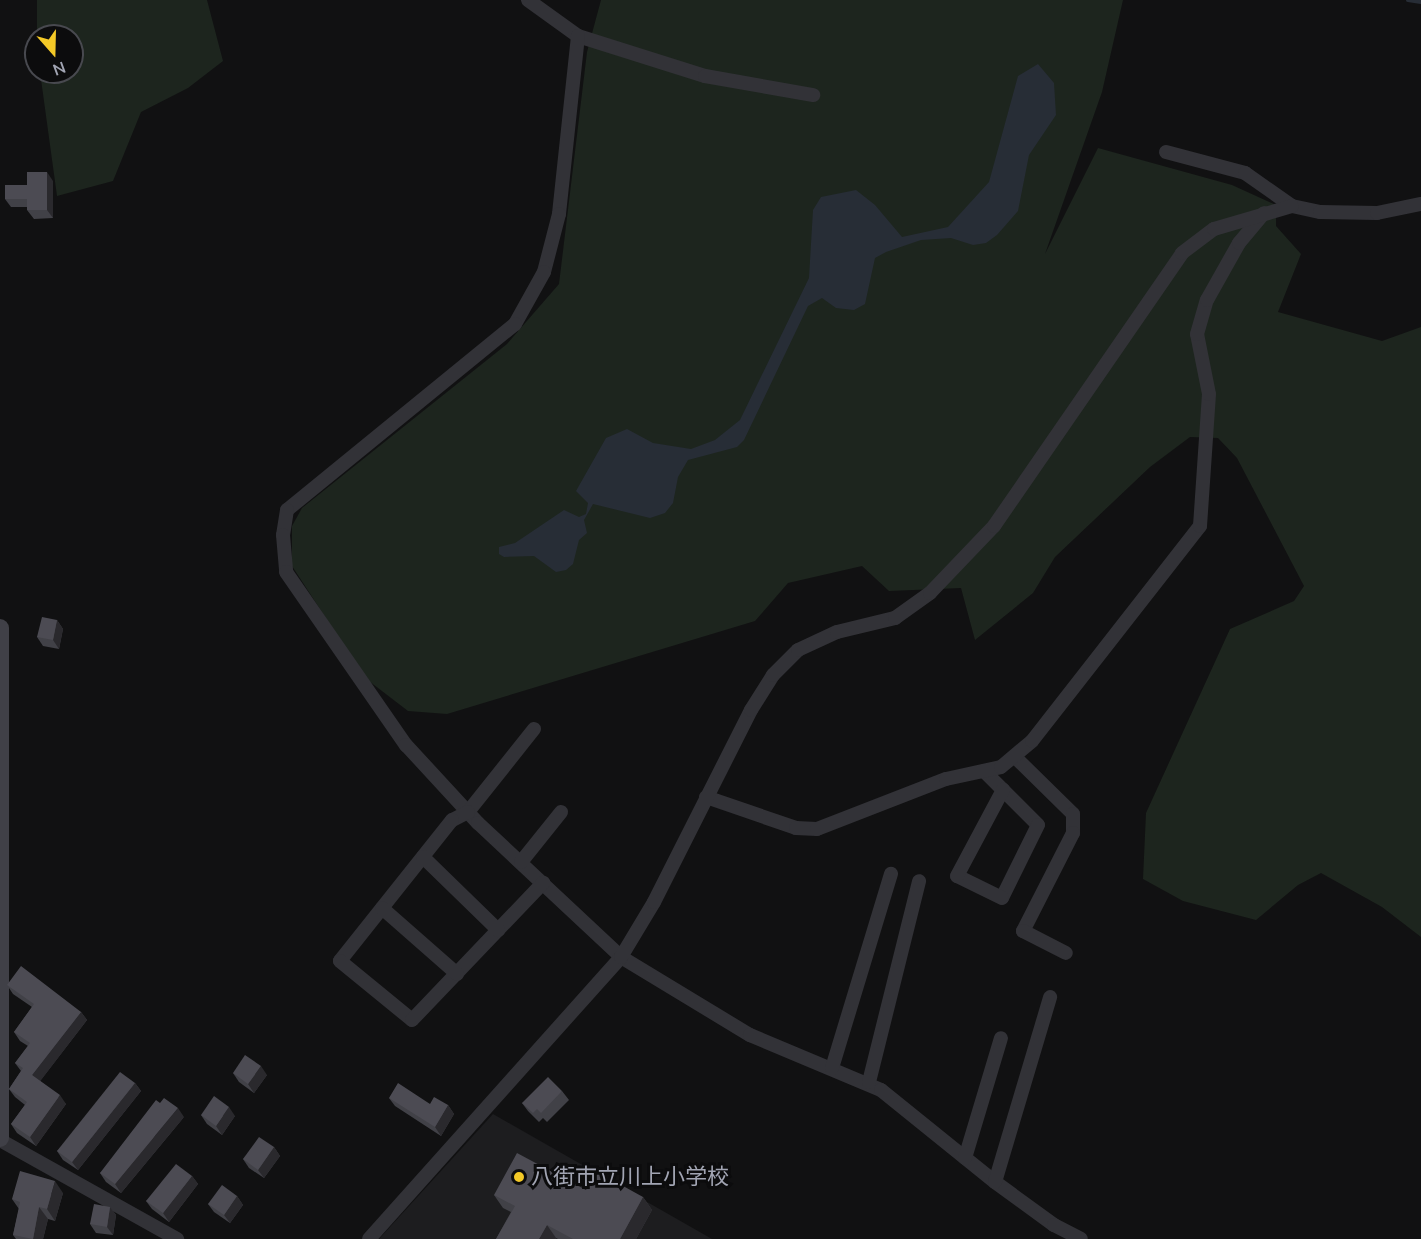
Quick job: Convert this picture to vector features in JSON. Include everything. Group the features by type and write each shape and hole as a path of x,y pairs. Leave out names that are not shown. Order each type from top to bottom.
{"street":[{"path":"528,0 578,36 705,76 813,95"},
{"path":"578,36 559,214 544,272 515,324 314,485 287,510 283,535 286,572 323,629 406,745 468,812 621,957 750,1035 868,1082 995,1182 1054,1225 1081,1239"},
{"path":"1166,152 1245,173 1292,206"},
{"path":"369,1239 621,957 654,902 706,797 773,675 798,650 837,632 895,618 930,593 994,526 1182,254 1214,229 1265,211 1292,206 1320,212 1377,213 1421,204"},
{"path":"706,797 796,828 817,829 946,779 984,771 1016,758 1200,526 1209,394 1197,334 1207,300 1239,243 1265,211"},
{"path":"0,628 0,1139 177,1239"},
{"path":"534,729 468,812 452,820 340,961 412,1020 543,883"},
{"path":"1016,758 1073,814 1073,833 1023,931 1066,953"},
{"path":"984,771 1003,790 1038,825 1002,898 957,876 1003,790"},
{"path":"521,862 561,812"},
{"path":"423,857 498,930"},
{"path":"832,1068 891,874"},
{"path":"868,1082 919,881"},
{"path":"382,908 457,974"},
{"path":"995,1182 1050,997"},
{"path":"965,1158 1000,1038"}],"shaded area":[{"path":"37,0 207,0 223,61 188,88 141,112 113,181 57,196 42,84 84,84 84,24 37,24"},
{"path":"601,0 1123,0 1102,92 1045,254 1098,148 1232,185 1276,205 1276,226 1301,254 1278,312 1382,341 1421,327 1421,937 1382,907 1321,873 1298,885 1256,920 1183,901 1143,879 1146,813 1230,629 1294,601 1304,586 1237,458 1218,438 1190,437 1150,467 1055,557 1033,593 975,640 961,588 889,591 862,566 788,583 755,621 447,714 408,711 365,678 292,566 292,526 302,508 507,344 559,284 587,52"},
{"path":"1038,64 1054,83 1056,115 1029,155 1018,211 997,235 986,243 973,245 951,238 921,240 886,252 875,258 865,304 854,310 836,308 822,298 808,306 744,440 737,447 688,460 678,477 673,503 665,513 650,518 593,504 584,520 587,533 579,540 573,564 566,570 556,572 534,556 504,557 499,554 499,547 515,543 564,510 579,517 586,514 588,503 576,491 606,438 627,429 653,443 691,449 715,440 740,420 809,278 813,210 821,197 856,190 875,205 902,237 948,227 989,182 1018,76"},
{"name":"八街市立川上小学校","path":"493,1114 712,1239 379,1239"}],"building":[{"path":"27,172 47,172 47,210 27,210 27,199 5,199 5,185 27,185"},
{"path":"42,617 57,620 53,640 37,637"},
{"path":"21,966 81,1012 32,1075 60,1095 30,1137 11,1124 27,1102 9,1089 23,1068 15,1063 30,1043 14,1032 34,1004 7,985"},
{"path":"245,1055 261,1066 248,1084 233,1073"},
{"path":"120,1072 135,1083 72,1162 57,1151"},
{"path":"548,1077 562,1091 541,1113 537,1109 533,1113 522,1103"},
{"path":"398,1083 430,1104 434,1097 448,1105 435,1127 389,1098"},
{"path":"214,1096 229,1107 216,1126 201,1115"},
{"path":"164,1098 178,1108 115,1184 100,1173 156,1100 160,1103"},
{"path":"259,1137 274,1147 258,1170 243,1159"},
{"path":"517,1153 586,1190 596,1171 643,1197 620,1239 573,1239 547,1225 539,1239 496,1239 515,1206 494,1195"},
{"path":"176,1164 192,1176 163,1213 146,1201"},
{"path":"20,1171 55,1181 47,1209 39,1207 33,1239 13,1235 20,1202 12,1199"},
{"path":"222,1185 237,1196 224,1215 208,1204"},
{"path":"94,1204 110,1207 107,1227 90,1224"}],"waterway":[{"path":"1408,0 1421,2"}],"place":[{"name":"八街市立川上小学校","path":"519,1177"}]}
